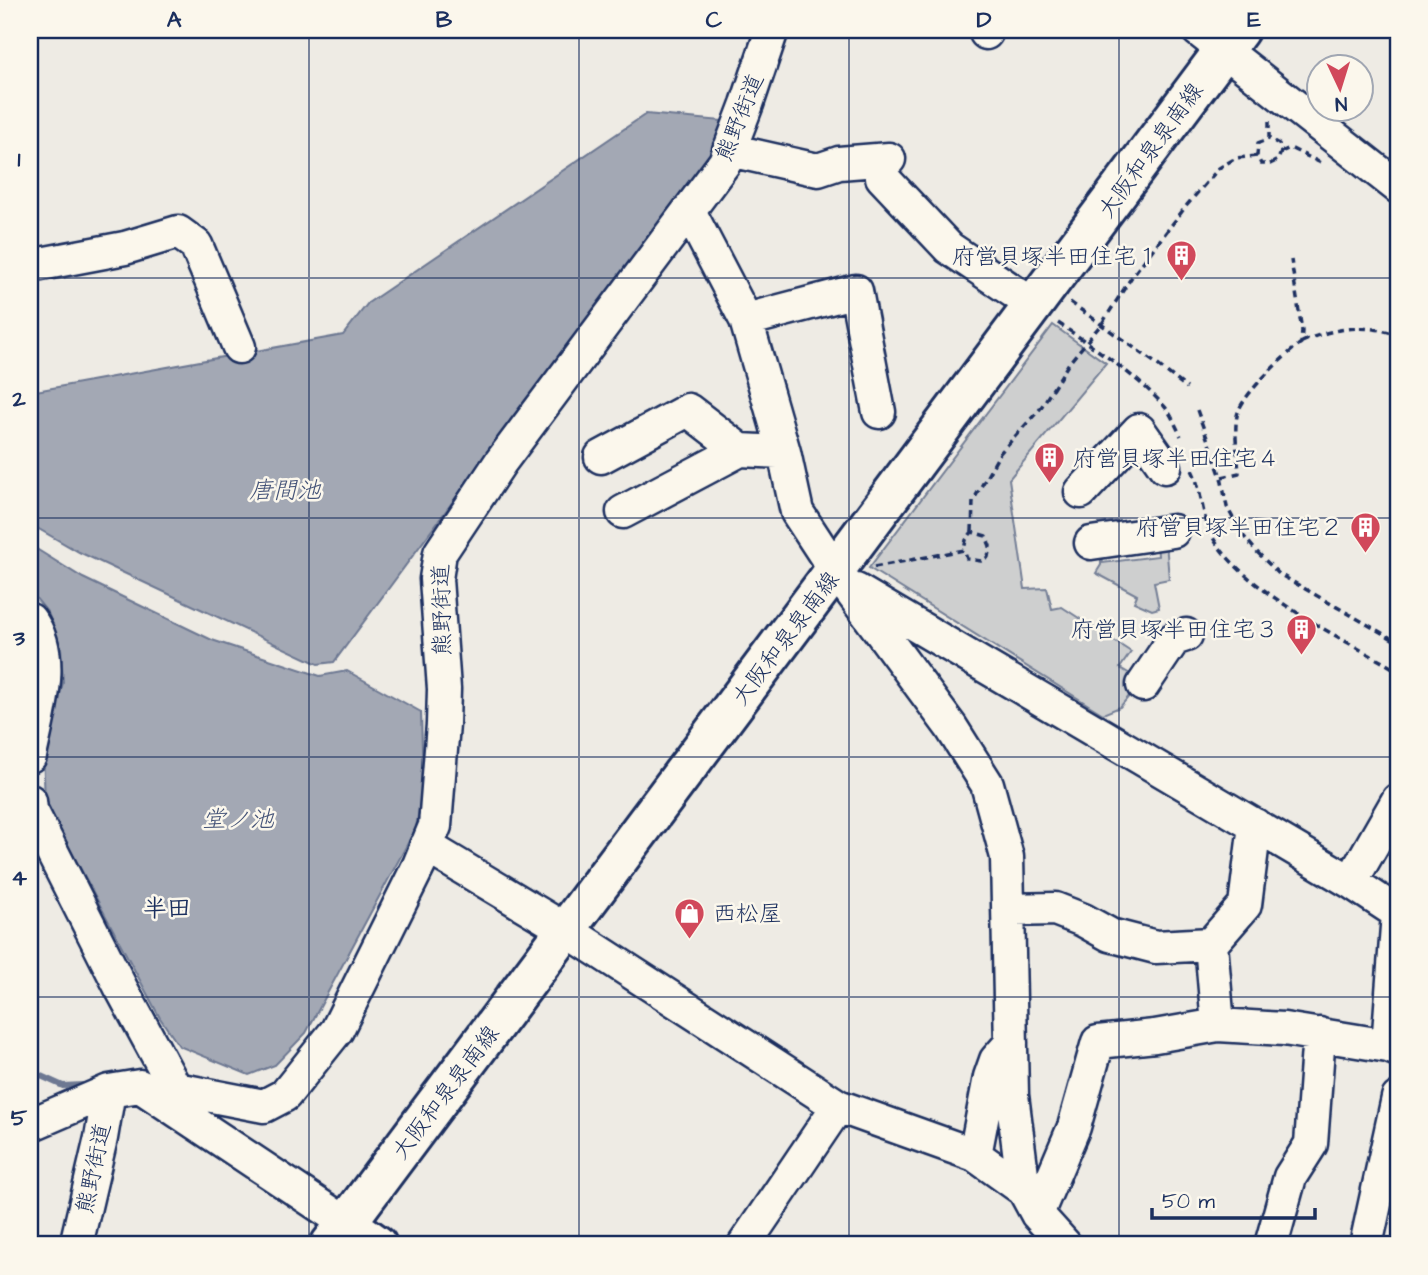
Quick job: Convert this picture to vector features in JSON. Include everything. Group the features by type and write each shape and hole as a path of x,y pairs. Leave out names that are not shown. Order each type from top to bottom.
{"main road":[{"name":"大阪和泉泉南線","path":"338,1234 566,930 851,574 1049,307 1221,36"},
{"path":"338,1234 377,1245"}],"street":[{"name":"熊野街道","path":"176,1089 264,1106 285,1095 337,1030 435,826 443,724 436,579 440,553 500,463 725,162 772,30"},
{"path":"1221,36 1398,187"},
{"path":"729,150 818,170 839,163 885,168 949,248 1049,307"},
{"path":"689,211 746,320 784,452 797,512 851,574 987,784 1007,857 1012,1095 1030,1202"},
{"path":"30,265 125,248 178,232 196,245 239,347"},
{"path":"746,320 856,291 879,412"},
{"path":"601,457 688,410 740,450"},
{"path":"1081,492 1139,430 1177,468"},
{"path":"623,512 740,450 784,452"},
{"path":"1091,543 1173,531"},
{"path":"851,574 1398,913 1393,1048 1284,1029 1217,1025 1155,1036 1098,1042 1074,1127 1030,1202"},
{"path":"30,620 37,630 46,663 30,756"},
{"path":"1143,685 1174,639 1186,635"},
{"path":"1351,882 1398,800"},
{"path":"30,801 31,810 121,988 193,1120"},
{"path":"1217,1025 1211,944 1245,905 1255,825"},
{"path":"426,846 566,930 838,1105 975,1155 1030,1202 1065,1245"},
{"path":"1008,910 1055,909 1110,935 1156,947 1211,944"},
{"path":"1270,1245 1290,1177 1311,1144 1319,1034"},
{"path":"975,1155 990,1077 996,1060 1011,1043"},
{"path":"30,1125 109,1091 139,1086 193,1120 338,1234"},
{"name":"熊野街道","path":"76,1245 109,1091"},
{"path":"1366,1245 1398,1098"},
{"path":"744,1245 838,1105"}],"path":[{"path":"1266,117 1270,123 1269,139"},
{"path":"1269,139 1279,144 1281,152 1278,159 1269,164 1261,164 1257,156 1258,143 1269,139"},
{"path":"972,532 986,536 990,546 988,557 981,561 971,561 965,556 964,550 966,540 972,532 973,501 1000,453 1040,409 1069,363 1101,324 1133,275 1219,168 1236,158 1257,156"},
{"path":"1290,260 1302,331 1301,343"},
{"path":"1049,307 1101,324 1187,388"},
{"path":"1049,307 1086,342 1148,390 1167,409 1181,436"},
{"path":"1221,477 1240,473 1238,412 1279,360 1301,343 1326,333 1366,328 1398,335"},
{"path":"1197,410 1221,477 1227,507 1241,533 1279,574 1398,642"},
{"path":"1177,468 1193,471 1204,515 1214,541 1253,583 1398,671"},
{"path":"851,574 964,550"}],"shaded area":[{"path":"1053,325 1106,363 1009,479 1025,589 1047,588 1052,609 1062,607 1131,652 1120,668 1142,681 1120,707 1103,714 869,568"},
{"path":"1157,542 1166,542 1169,579 1154,582 1159,608 1152,610 1134,602 1137,595 1096,573 1101,565 1101,549 1103,563 1158,556"}],"water":[{"name":"唐間池","path":"646,114 734,122 334,662 318,664 79,552 30,524 30,392 343,335 368,303"},
{"name":"堂ノ池","path":"30,545 83,578 212,640 320,676 347,671 421,712 423,784 416,828 306,1033 275,1065 249,1075 179,1046 160,1018 45,802 43,752 63,683 61,647 48,613 30,591"}],"waterway":[{"path":"30,1071 63,1086 83,1085 90,1089"}],"place":[{"name":"府営貝塚半田住宅１","path":"1182,283"},
{"name":"府営貝塚半田住宅４","path":"1050,485"},
{"name":"府営貝塚半田住宅２","path":"1366,554"},
{"name":"府営貝塚半田住宅３","path":"1301,656"},
{"name":"西松屋","path":"690,940"}],"district":[{"name":"半田","path":"167,908"}]}
